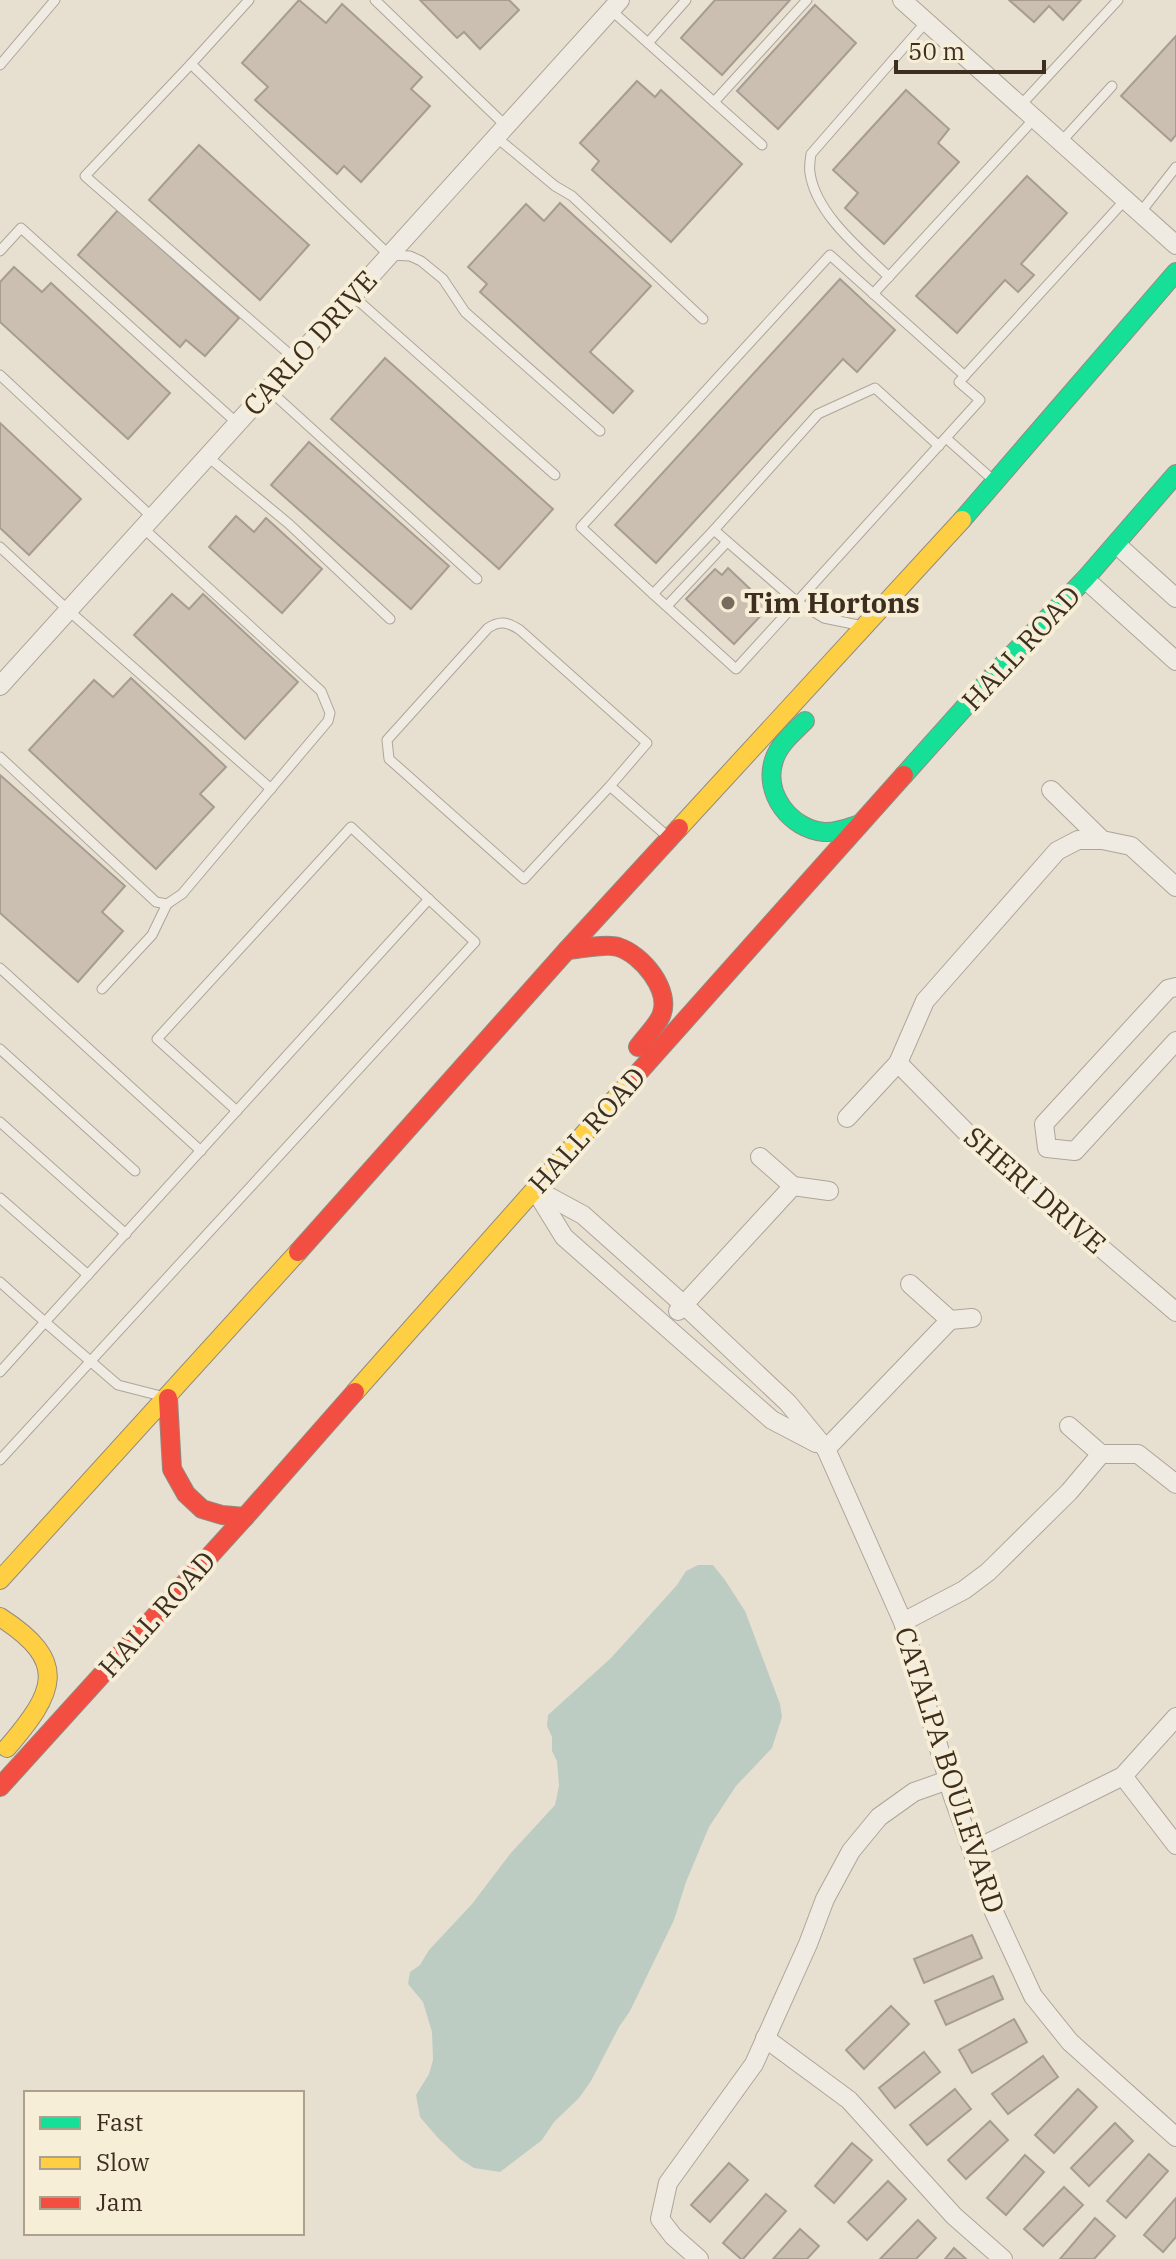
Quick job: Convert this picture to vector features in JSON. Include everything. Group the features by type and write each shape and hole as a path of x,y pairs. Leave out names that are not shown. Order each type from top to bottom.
{"highway":[{"path":"0,1580 168,1398 567,950 931,556 1176,272"},
{"name":"HALL ROAD","path":"0,1787 1176,474"},
{"path":"917,600 931,556"},
{"path":"821,703 779,748 773,763 778,802 788,816 820,832 838,832 860,824"},
{"path":"535,1189 662,1014 661,991 654,974 640,960 617,946 567,950"},
{"path":"168,1398 172,1469 186,1494 202,1509 245,1517"},
{"path":"0,1617 11,1622 36,1644 48,1667 49,1686 31,1722 0,1756"}],"street":[{"path":"902,0 1176,245"},
{"name":"CARLO DRIVE","path":"2,678 68,610 615,5"},
{"path":"1116,544 1176,598"},
{"path":"1085,579 1176,661"},
{"path":"1051,790 1102,840"},
{"path":"847,1118 898,1063 925,1001 1057,851 1078,840 1102,840 1131,846 1176,887"},
{"path":"1176,987 1168,989 1044,1124 1047,1148 1075,1151 1176,1041"},
{"name":"SHERI DRIVE","path":"898,1063 966,1132 1174,1305"},
{"path":"760,1157 793,1186 829,1191"},
{"path":"666,1325 793,1186"},
{"path":"535,1189 564,1237 772,1420 826,1449 950,1320 972,1318"},
{"name":"CATALPA BOULEVARD","path":"535,1189 583,1215 684,1305 788,1403 826,1449 903,1622 948,1780 972,1851 994,1912 1033,1996 1070,2042 1176,2137"},
{"path":"910,1284 950,1320"},
{"path":"1069,1426 1101,1454 1138,1454 1176,1484"},
{"path":"903,1622 964,1590 988,1572 1069,1492 1101,1454"},
{"path":"972,1851 1123,1776 1176,1717"},
{"path":"1123,1776 1176,1845"},
{"path":"699,2259 673,2236 660,2219 668,2183 754,2064 825,1899 851,1851 879,1817 914,1792 948,1780"},
{"path":"765,2038 849,2100 954,2216 1003,2259"}],"lane":[{"path":"0,65 55,0"},
{"path":"249,0 85,176 295,359"},
{"path":"375,0 555,186 572,196 703,319"},
{"path":"648,43 686,0"},
{"path":"714,102 807,0"},
{"path":"1020,106 1118,0"},
{"path":"615,5 648,43 762,145"},
{"path":"889,277 837,226 816,194 809,171 811,154 926,22"},
{"path":"191,64 389,255 410,256 443,279 465,312 600,431"},
{"path":"1060,143 1112,86"},
{"path":"873,294 1034,119"},
{"path":"1140,213 1176,167"},
{"path":"965,376 830,255 581,527 736,669 980,400 959,382 965,376 1125,200"},
{"path":"0,251 21,228 237,423"},
{"path":"353,296 555,475"},
{"path":"0,375 321,691 330,713 328,721 182,894 167,904 152,935 102,989"},
{"path":"653,594 818,414 875,388 994,481"},
{"path":"268,389 477,579"},
{"path":"207,456 289,524 390,619"},
{"path":"714,530 797,602 824,618 864,626"},
{"path":"667,606 727,542"},
{"path":"0,547 271,789"},
{"path":"505,622 520,630 647,743 610,786 524,879 389,759 387,740 488,628 505,622"},
{"path":"0,757 156,902 167,904"},
{"path":"610,786 669,838"},
{"path":"0,1460 475,942 351,827 157,1039 237,1111"},
{"path":"0,1372 429,899"},
{"path":"0,968 201,1151"},
{"path":"0,1049 135,1171"},
{"path":"0,1122 126,1234"},
{"path":"0,1198 88,1275"},
{"path":"0,1282 118,1385 168,1398"}],"shaded area":[{"path":"698,1565 713,1565 745,1611 780,1704 782,1717 772,1748 736,1786 709,1827 674,1920 630,2011 579,2098 554,2122 542,2140 500,2172 474,2168 460,2159 420,2117 416,2095 429,2074 433,2060 432,2032 423,2002 408,1984 410,1972 420,1965 429,1950 472,1904 510,1854 555,1805 559,1786 557,1761 547,1726 548,1715 611,1658 686,1571"}],"building":[{"path":"299,0 326,23 342,4 422,77 411,89 430,106 361,182 344,166 337,174 255,100 268,87 242,63"},
{"path":"420,0 509,0 519,10 480,49 464,32 457,38"},
{"path":"715,0 790,0 722,75 681,38"},
{"path":"1009,0 1081,0 1063,20 1049,6 1034,22"},
{"path":"815,5 856,43 778,129 737,91"},
{"path":"1176,36 1176,135 1171,141 1121,96"},
{"path":"637,81 655,97 661,90 742,164 671,242 592,170 599,161 580,143"},
{"path":"906,90 949,129 938,143 959,162 884,244 845,208 858,193 833,170"},
{"path":"199,145 309,245 260,300 149,200"},
{"path":"1027,176 1067,213 1021,264 1034,275 1018,292 1005,280 957,333 916,296"},
{"path":"560,203 651,286 590,352 633,391 613,413 480,292 487,284 468,267 526,204 544,221"},
{"path":"118,210 239,318 205,356 186,340 180,347 78,255"},
{"path":"14,267 42,292 51,283 170,393 128,439 0,322 0,282"},
{"path":"840,279 895,330 857,372 843,359 656,563 615,525"},
{"path":"385,358 553,509 499,569 331,419"},
{"path":"0,423 81,499 29,555 0,528"},
{"path":"309,442 449,566 411,609 271,485"},
{"path":"236,516 254,532 266,518 322,569 282,613 209,547"},
{"name":"Tim Hortons","path":"728,568 769,607 734,644 686,599 715,569 722,575"},
{"path":"172,594 189,609 203,594 298,682 245,739 134,635"},
{"path":"131,678 226,767 200,794 214,807 156,869 29,750 94,680 113,697"},
{"path":"0,775 125,886 102,912 123,931 78,982 0,913"},
{"path":"972,1935 982,1958 924,1983 914,1959"},
{"path":"993,1976 1003,1999 946,2025 935,2001"},
{"path":"891,2006 909,2024 864,2069 846,2050"},
{"path":"1014,2019 1027,2042 972,2073 959,2050"},
{"path":"924,2052 940,2072 895,2108 879,2088"},
{"path":"1043,2056 1058,2077 1008,2114 992,2094"},
{"path":"955,2089 971,2109 927,2145 910,2125"},
{"path":"1078,2089 1097,2107 1054,2153 1035,2135"},
{"path":"990,2121 1008,2140 966,2179 948,2160"},
{"path":"1115,2123 1133,2141 1089,2186 1071,2168"},
{"path":"852,2143 872,2160 834,2203 815,2186"},
{"path":"1149,2154 1168,2171 1126,2218 1107,2201"},
{"path":"1025,2155 1044,2172 1006,2215 987,2198"},
{"path":"729,2163 748,2180 710,2222 691,2205"},
{"path":"888,2181 906,2199 867,2240 848,2222"},
{"path":"1064,2187 1083,2205 1043,2246 1024,2229"},
{"path":"766,2194 786,2211 741,2259 723,2243"},
{"path":"1176,2198 1176,2237 1163,2252 1144,2235"},
{"path":"1095,2218 1115,2236 1094,2259 1060,2259"},
{"path":"918,2220 936,2238 916,2259 880,2259"},
{"path":"800,2229 819,2246 807,2259 773,2259"},
{"path":"954,2248 966,2259 945,2259"}],"traffic: fast":[{"path":"962,520 1176,272"},
{"path":"904,775 1006,661 1085,579 1176,474"},
{"path":"805,721 776,754 772,772 776,796 790,817 812,829 833,832 860,824"}],"traffic: slow":[{"path":"679,828 962,520"},
{"path":"355,1392 638,1073"},
{"path":"0,1580 298,1252"},
{"path":"0,1617 37,1649 46,1663 48,1678 36,1710 7,1748"}],"traffic: jam":[{"path":"638,1073 904,775"},
{"path":"298,1252 679,828"},
{"path":"567,950 618,947 636,957 653,975 662,996 661,1016 638,1047"},
{"path":"0,1787 355,1392"},
{"path":"168,1398 172,1469 186,1494 202,1509 245,1517"}],"place":[{"name":"Tim Hortons","path":"728,603"}]}
